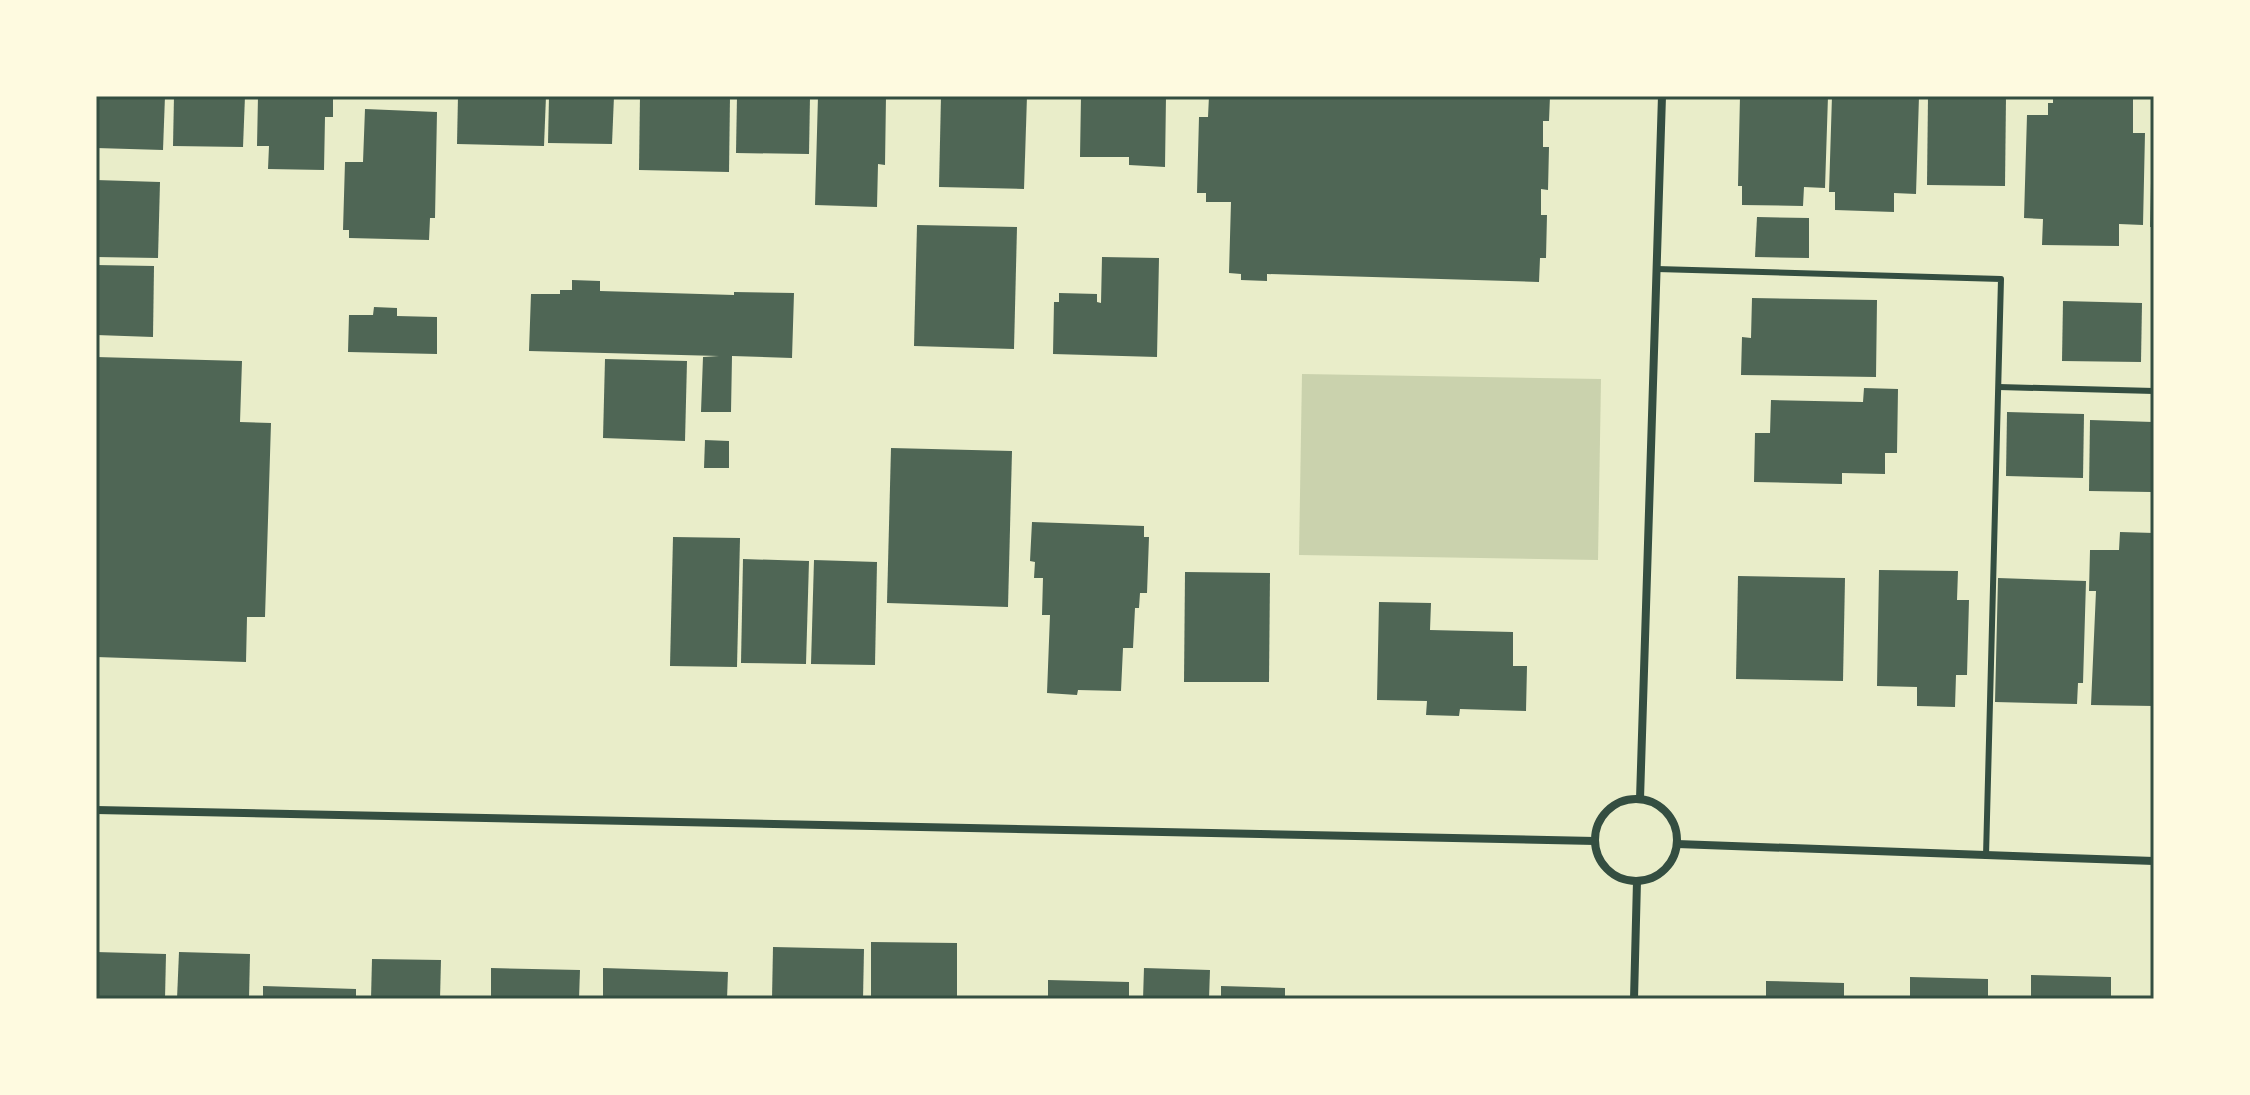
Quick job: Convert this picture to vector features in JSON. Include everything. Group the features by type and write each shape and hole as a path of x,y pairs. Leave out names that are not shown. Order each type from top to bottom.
{"street":[{"path":"1640,799 1662,96"},
{"path":"1640,799 1655,803 1668,813 1675,828 1677,844 1673,858 1664,870 1651,879 1621,879 1607,869 1598,857 1595,841 1597,825 1607,810 1622,801 1640,799"},
{"path":"96,810 1595,841"},
{"path":"1677,844 2154,861"},
{"path":"1634,999 1637,881"}],"lane":[{"path":"1657,269 2001,279 1986,856"},
{"path":"1999,387 2154,391"}],"green space":[{"path":"1302,374 1601,379 1598,560 1299,555"}],"building":[{"path":"96,96 165,96 163,150 96,148"},
{"path":"174,96 245,96 243,147 173,146"},
{"path":"258,96 333,96 333,117 325,117 324,170 268,169 269,146 257,146"},
{"path":"458,96 546,96 544,146 457,144"},
{"path":"549,96 614,96 612,144 548,143"},
{"path":"640,96 730,96 729,172 639,170"},
{"path":"737,96 810,96 809,154 736,153"},
{"path":"818,96 886,96 885,165 878,164 877,207 815,205"},
{"path":"941,96 1027,96 1024,189 939,187"},
{"path":"1081,96 1166,96 1165,167 1129,165 1129,157 1080,157"},
{"path":"1209,96 1550,96 1549,121 1543,121 1543,147 1549,147 1548,190 1541,189 1541,215 1547,215 1546,258 1540,258 1539,282 1267,274 1267,281 1241,280 1241,274 1229,273 1231,202 1206,202 1206,193 1197,193 1199,117 1208,117"},
{"path":"1740,96 1828,96 1825,188 1804,187 1803,206 1742,205 1742,186 1738,186"},
{"path":"1832,96 1919,96 1916,194 1894,193 1894,212 1835,210 1835,192 1829,192"},
{"path":"1928,96 2006,96 2005,186 1927,185"},
{"path":"2053,96 2133,96 2133,133 2145,133 2143,225 2119,224 2119,246 2042,245 2043,219 2024,218 2027,115 2048,115 2048,103 2053,103"},
{"path":"365,109 437,112 435,218 430,218 429,240 349,238 349,230 343,230 345,162 363,162"},
{"path":"96,180 160,182 158,258 96,257"},
{"path":"2151,183 2154,183 2154,227 2150,227"},
{"path":"1757,217 1809,218 1809,258 1755,257"},
{"path":"917,225 1017,227 1014,349 914,346"},
{"path":"1102,257 1159,258 1157,357 1053,354 1054,302 1059,302 1059,293 1097,294 1097,302 1101,303"},
{"path":"96,265 154,266 153,337 96,335"},
{"path":"572,280 600,281 600,291 734,295 734,292 794,293 792,358 732,356 731,412 701,412 703,357 719,356 529,351 531,294 560,294 560,290 572,290"},
{"path":"1752,298 1877,300 1876,377 1741,375 1742,337 1751,338"},
{"path":"2063,301 2142,303 2141,362 2062,361"},
{"path":"374,307 397,308 397,316 437,317 437,354 348,352 349,315 373,315"},
{"path":"96,357 242,361 240,422 271,423 265,617 247,617 246,662 96,657"},
{"path":"605,359 687,361 685,441 603,438"},
{"path":"1864,388 1898,389 1897,453 1885,453 1885,474 1842,473 1842,484 1754,482 1755,433 1770,433 1771,400 1863,402"},
{"path":"2007,412 2084,414 2083,478 2006,476"},
{"path":"2090,420 2153,422 2151,492 2089,491"},
{"path":"705,440 729,441 729,468 704,468"},
{"path":"891,448 1012,451 1008,607 887,603"},
{"path":"1032,522 1144,526 1144,537 1149,537 1147,593 1140,593 1139,608 1135,608 1133,648 1123,648 1121,691 1078,690 1077,695 1047,693 1050,615 1042,615 1043,578 1034,578 1035,562 1030,561"},
{"path":"2120,532 2154,533 2154,706 2091,705 2096,591 2089,591 2090,550 2119,550"},
{"path":"673,537 740,538 737,667 670,666"},
{"path":"743,559 809,561 806,664 741,663"},
{"path":"814,560 877,562 875,665 811,664"},
{"path":"1879,570 1958,571 1957,600 1969,600 1967,675 1956,675 1955,707 1917,706 1917,687 1877,686"},
{"path":"1185,572 1270,573 1269,682 1184,682"},
{"path":"1738,576 1845,578 1843,681 1736,679"},
{"path":"1998,578 2086,581 2083,683 2078,683 2077,704 1995,702"},
{"path":"1379,602 1431,603 1430,630 1513,632 1513,666 1527,666 1526,711 1460,709 1459,716 1426,715 1427,701 1377,700"},
{"path":"871,942 957,943 957,999 871,999"},
{"path":"773,947 864,949 863,999 772,999"},
{"path":"96,952 166,954 165,999 96,999"},
{"path":"179,952 250,954 249,999 177,999"},
{"path":"372,959 441,960 440,999 371,999"},
{"path":"491,968 580,970 579,999 491,999"},
{"path":"603,968 728,972 727,999 603,999"},
{"path":"1144,968 1210,970 1209,999 1143,999"},
{"path":"2031,975 2111,977 2111,999 2031,999"},
{"path":"1910,977 1988,979 1988,999 1910,999"},
{"path":"1048,980 1129,982 1129,999 1048,999"},
{"path":"1766,981 1844,983 1844,999 1766,999"},
{"path":"263,986 356,989 356,999 263,999"},
{"path":"1221,986 1285,988 1285,999 1221,999"}]}
